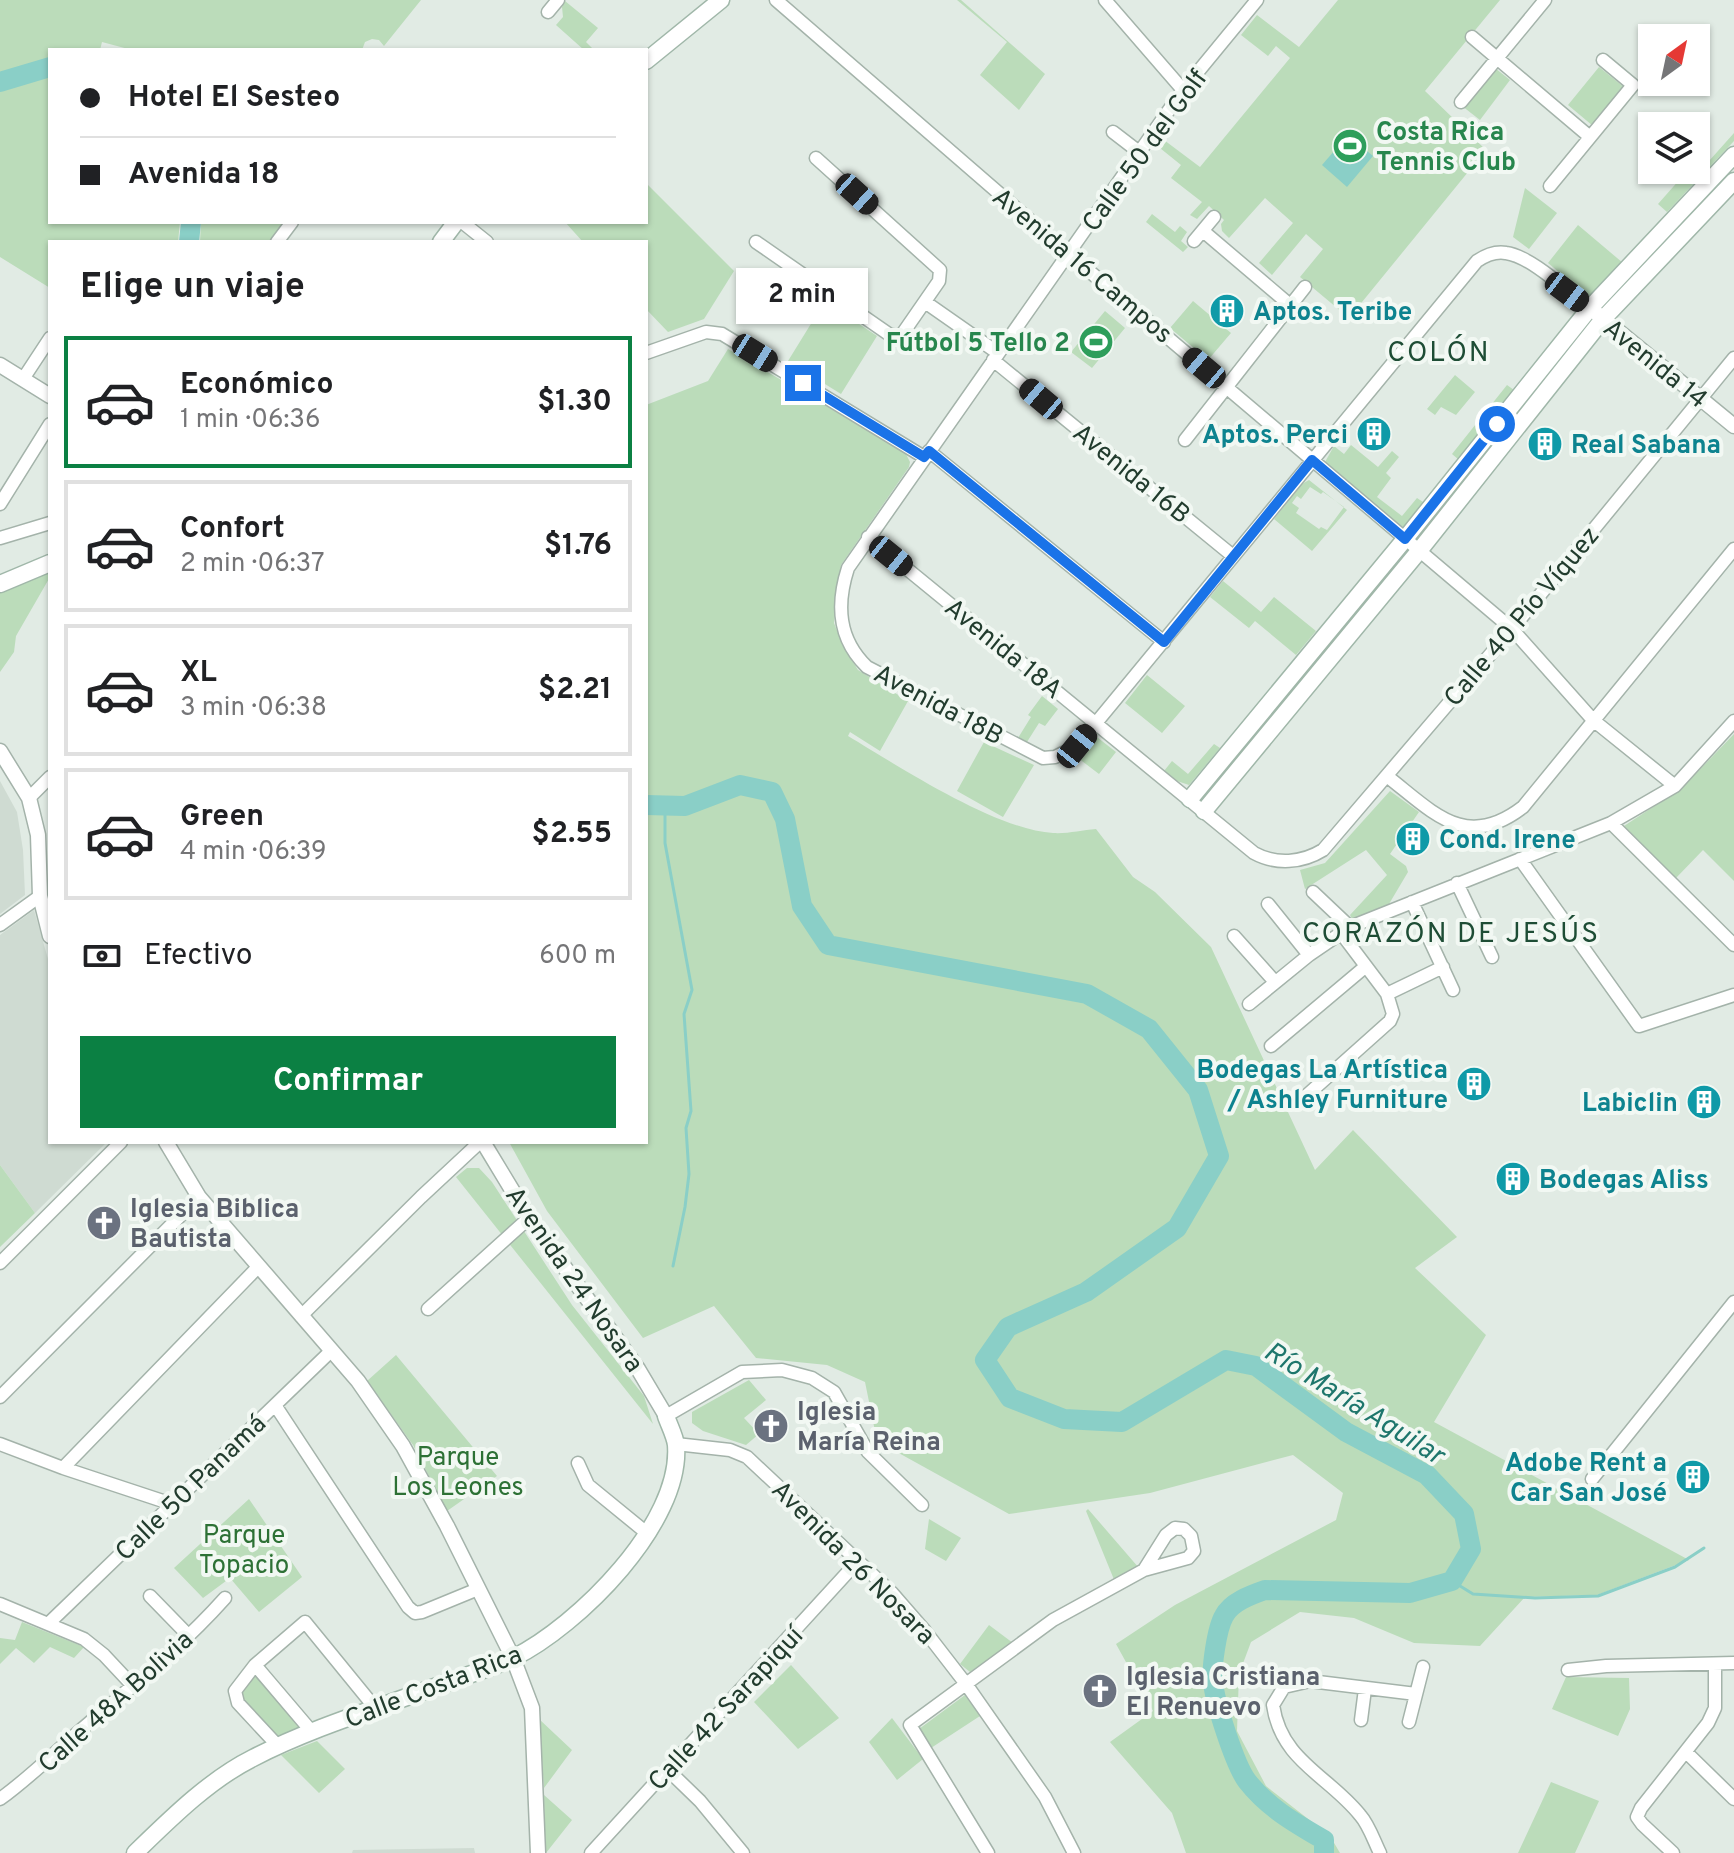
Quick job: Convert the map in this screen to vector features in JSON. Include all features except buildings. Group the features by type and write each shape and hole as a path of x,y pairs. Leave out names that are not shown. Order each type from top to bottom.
{"main road":[{"path":"648,59 721,0"},
{"path":"1190,799 1405,539 1734,155"},
{"path":"1204,811 1419,551 1596,314 1734,181"},
{"path":"443,240 457,224"},
{"path":"0,584 48,564"},
{"name":"Calle Costa Rica","path":"135,1853 228,1773 251,1758 312,1732 513,1658 547,1638 579,1612 621,1569 648,1534 662,1508 672,1479 676,1444 666,1416"}],"street":[{"path":"548,12 558,0"},
{"name":"Avenida 16 Campos","path":"776,0 1069,254 1512,629 1593,720 1675,786"},
{"path":"1105,0 1183,90"},
{"name":"Calle 50 del Golf","path":"868,537 1183,90 1257,0"},
{"path":"1461,102 1545,0"},
{"path":"1472,37 1590,137"},
{"path":"1550,186 1633,85 1603,60"},
{"path":"1113,132 1139,152"},
{"path":"756,242 895,336 903,333 941,275 937,266 816,158"},
{"path":"1214,217 1199,236 1290,305"},
{"path":"462,224 484,240"},
{"name":"Avenida 14","path":"1312,460 1477,261 1497,252 1510,253 1523,259 1734,426"},
{"path":"1185,440 1305,287"},
{"name":"Avenida 16B","path":"925,302 996,356 1233,556"},
{"path":"648,352 697,334 714,332 731,338 926,454 1164,642"},
{"path":"23,379 48,341"},
{"name":"Calle 40 Pío Víquez","path":"1297,860 1323,850 1388,777 1734,358"},
{"path":"0,365 48,395"},
{"path":"0,504 48,427"},
{"path":"1096,722 1312,460"},
{"path":"0,538 48,524"},
{"name":"Avenida 18A","path":"868,537 1261,856 1283,861 1297,860"},
{"name":"Avenida 18B","path":"868,537 848,568 839,606 842,624 857,657 867,667 1043,758 1055,757 1077,746 1096,722"},
{"path":"1388,777 1442,819 1460,827 1498,824 1523,807 1734,549"},
{"path":"1249,1004 1345,930 1611,823 1675,786 1734,721"},
{"path":"0,751 29,798 38,835 40,896 48,928"},
{"path":"21,784 46,781"},
{"path":"29,798 46,781"},
{"path":"1611,823 1734,945"},
{"path":"1520,859 1639,1026 1734,995"},
{"path":"1457,883 1492,957"},
{"path":"1306,1096 1390,1021 1393,1014 1387,994 1365,967 1345,930 1313,892"},
{"path":"0,925 40,896"},
{"path":"1412,902 1453,990"},
{"path":"1268,904 1309,955"},
{"path":"1234,936 1275,982"},
{"path":"1271,1046 1365,967"},
{"path":"1387,994 1443,967"},
{"path":"0,1263 119,1144"},
{"path":"167,1144 199,1197 358,1381 403,1446 447,1526 513,1658 533,1716 538,1853"},
{"path":"301,1316 480,1144"},
{"name":"Avenida 24 Nosara","path":"483,1144 529,1218 638,1369 666,1416"},
{"path":"0,1397 199,1197"},
{"path":"428,1309 529,1218"},
{"path":"63,1468 258,1267"},
{"path":"1592,1479 1734,1302"},
{"name":"Calle 50 Panamá","path":"49,1623 331,1351"},
{"path":"666,1416 742,1372 782,1370 812,1378 834,1392 868,1452 922,1505"},
{"path":"275,1405 408,1607 415,1613 422,1612 478,1589"},
{"path":"0,1444 172,1504"},
{"name":"Avenida 26 Nosara","path":"676,1444 716,1448 747,1457 917,1621 966,1684 1045,1797 1074,1853"},
{"path":"578,1463 588,1485 648,1534"},
{"name":"Calle 42 Sarapiquí","path":"591,1853 858,1561"},
{"path":"988,1853 910,1725 1053,1620 1144,1570"},
{"path":"150,1596 188,1635"},
{"name":"Calle 48A Bolivia","path":"0,1799 133,1686 225,1598"},
{"path":"0,1604 84,1639 133,1686"},
{"path":"278,1746 238,1703 235,1691 255,1665 305,1622 376,1709"},
{"path":"1568,1670 1734,1663"},
{"path":"1673,1853 1637,1817 1708,1723 1715,1708 1715,1664"},
{"path":"255,1665 312,1732"},
{"path":"1409,1722 1423,1667"},
{"path":"1380,1853 1362,1816 1293,1752 1282,1737 1275,1718 1275,1699 1284,1687 1310,1681 1416,1694"},
{"path":"1361,1720 1365,1689"},
{"path":"1686,1752 1734,1799"},
{"path":"668,1770 700,1801 743,1853"}],"shaded area":[{"path":"0,781 17,812 25,895 0,914"},
{"path":"34,910 48,959 48,1144 105,1144 35,1213 0,1165 0,935"},
{"path":"474,1848 475,1853 352,1853 353,1850"}],"green space":[{"path":"0,0 421,0 384,46 379,40 372,39 365,42 363,48 124,48 102,42 100,48 48,48 48,224 180,224 178,240 48,240 48,287 0,257"},
{"path":"957,0 961,0 1045,74 1019,110 980,75 1007,42"},
{"name":"Costa Rica Tennis Club","path":"1338,0 1500,0 1425,91 1486,150 1349,318 1300,277 1323,249 1306,234 1272,275 1259,263 1293,223 1265,198 1229,238 1222,231 1224,220 1209,206 1197,219 1190,215 1202,202 1171,178 1181,165 1155,144 1160,137 1200,167 1290,58 1276,46 1268,56 1241,35 1257,15 1299,47"},
{"path":"565,1 598,28 586,42 592,48 582,48 556,25 563,17"},
{"path":"1599,67 1625,88 1593,126 1568,105"},
{"path":"1495,68 1510,80 1480,120 1462,106"},
{"path":"1734,133 1734,141 1710,166 1710,160"},
{"path":"1676,184 1693,184 1667,212 1658,204"},
{"path":"648,185 734,271 704,319 668,332 648,311 648,240 581,240 567,224 648,224"},
{"path":"1525,188 1557,213 1529,249 1513,237"},
{"path":"1152,214 1175,232 1180,226 1187,232 1181,241 1188,247 1183,252 1146,222"},
{"path":"201,224 283,224 271,240 200,240"},
{"path":"1578,225 1623,263 1592,300 1548,263"},
{"path":"825,301 877,336 841,394 788,361"},
{"path":"1193,301 1231,333 1208,360 1170,328"},
{"name":"Fútbol 5 Tello 2","path":"1105,311 1125,328 1092,368 1071,352"},
{"path":"728,349 905,452 910,462 841,565 834,623 843,646 858,670 908,701 880,751 850,732 848,736 948,795 1004,821 1053,833 1096,829 1133,877 1155,892 1211,947 1315,1170 1353,1130 1457,1237 1415,1268 1486,1335 1434,1422 1689,1560 1597,1595 1525,1597 1480,1646 1414,1643 1354,1618 1300,1612 1251,1642 1239,1674 1237,1731 1266,1786 1330,1836 1340,1853 1186,1853 1172,1813 1110,1742 1153,1711 1116,1644 1175,1605 1336,1520 1343,1493 1293,1455 1150,1493 1009,1514 877,1441 865,1382 827,1365 756,1358 714,1306 643,1338 547,1211 510,1144 648,1144 648,404 708,381"},
{"path":"1455,375 1475,392 1456,415 1441,407 1435,415 1427,409"},
{"path":"1507,385 1514,390 1459,460 1452,454"},
{"path":"1351,445 1378,467 1392,451 1399,457 1386,473 1391,478 1377,497 1402,516 1417,498 1426,504 1405,527 1399,526 1325,462 1334,446 1344,454"},
{"path":"1309,480 1336,501 1310,487 1301,499 1297,496 1292,503 1299,508 1296,513 1319,529 1327,530 1344,507 1347,510 1312,551 1274,519 1302,484"},
{"path":"48,567 48,580 16,636 14,652 0,672 0,589"},
{"path":"1223,581 1261,612 1274,597 1316,631 1296,655 1255,621 1249,628 1210,597"},
{"path":"1147,675 1185,706 1162,733 1125,703"},
{"path":"1042,696 1058,709 1045,726 1039,723 1027,742 1018,738 1031,717 1028,715"},
{"path":"1093,734 1116,752 1099,774 1076,754"},
{"path":"1734,734 1734,881 1703,850 1676,878 1624,826 1682,788"},
{"path":"984,742 1034,765 1003,817 957,791"},
{"path":"1214,744 1220,748 1189,785 1164,771 1172,761 1188,774"},
{"path":"1390,791 1419,812 1390,854 1406,866 1408,872 1389,904 1352,919 1350,915 1387,875 1366,850 1305,889 1300,870 1325,863"},
{"path":"0,1165 35,1213 0,1247"},
{"path":"467,1168 479,1168 492,1182 572,1305 644,1396 653,1424 456,1177"},
{"name":"Parque Los Leones","path":"396,1355 497,1476 447,1511 413,1445 367,1381"},
{"path":"749,1380 766,1400 744,1418 759,1434 746,1445 703,1431 692,1423 692,1412"},
{"name":"Parque Topacio","path":"249,1499 302,1577 259,1612 230,1578 203,1598 174,1568"},
{"path":"1088,1509 1139,1568 1115,1582 1086,1511"},
{"path":"929,1519 961,1538 946,1561 925,1549"},
{"path":"22,1622 84,1647 74,1658 50,1647 34,1663 16,1648 0,1664 0,1638 15,1640"},
{"path":"989,1625 1013,1643 970,1672 960,1664"},
{"path":"791,1665 839,1718 798,1749 754,1702"},
{"path":"256,1669 304,1726 277,1739 242,1703 239,1691"},
{"path":"1566,1677 1629,1678 1630,1709 1618,1736 1552,1709"},
{"path":"965,1695 980,1716 931,1748 919,1729"},
{"path":"892,1718 923,1759 897,1780 869,1742"},
{"path":"539,1719 572,1750 544,1788"},
{"path":"317,1741 345,1769 319,1793 281,1755"},
{"path":"1551,1782 1599,1801 1575,1853 1518,1853"},
{"path":"544,1795 572,1820 546,1853 545,1853"}],"water":[{"path":"1348,135 1373,156 1347,187 1322,165"}],"waterway":[{"name":"Río María Aguilar","path":"0,82 48,68"},
{"name":"Río María Aguilar","path":"189,240 191,224"},
{"name":"Río María Aguilar","path":"648,805 685,806 740,785 772,792 785,819 802,906 828,945 1087,994 1149,1029 1198,1090 1219,1156 1177,1228 1086,1292 1008,1327 985,1360 1010,1398 1064,1419 1122,1422 1226,1360 1256,1366 1346,1432 1427,1475 1464,1514 1471,1549 1452,1581 1410,1593 1265,1590 1236,1603 1221,1622 1215,1648 1213,1682 1221,1718 1237,1762 1247,1781 1264,1799 1324,1840 1324,1853"},
{"path":"665,806 665,843 692,990 684,1014 691,1111 686,1128 689,1174 673,1266"},
{"path":"1452,1581 1473,1594 1535,1598 1598,1596 1675,1567 1704,1548"}],"place":[{"name":"Costa Rica Tennis Club","path":"1350,146"},
{"name":"Aptos. Teribe","path":"1227,311"},
{"name":"Fútbol 5 Tello 2","path":"1096,342"},
{"name":"Aptos. Perci","path":"1374,434"},
{"name":"Real Sabana","path":"1545,444"},
{"name":"Cond. Irene","path":"1413,839"},
{"name":"Bodegas La Artística / Ashley Furniture","path":"1474,1084"},
{"name":"Labiclin","path":"1704,1102"},
{"name":"Bodegas Aliss","path":"1513,1179"},
{"name":"Iglesia Biblica Bautista","path":"104,1223"},
{"name":"Iglesia María Reina","path":"771,1426"},
{"name":"Adobe Rent a Car San José","path":"1693,1477"},
{"name":"Iglesia Cristiana El Renuevo","path":"1100,1691"}],"district":[{"name":"COLÓN","path":"1439,351"},
{"name":"CORAZÓN DE JESÚS","path":"1451,932"}],"route":[{"path":"803,383 924,457 929,451 1164,642 1312,460 1405,539 1497,424"}]}
